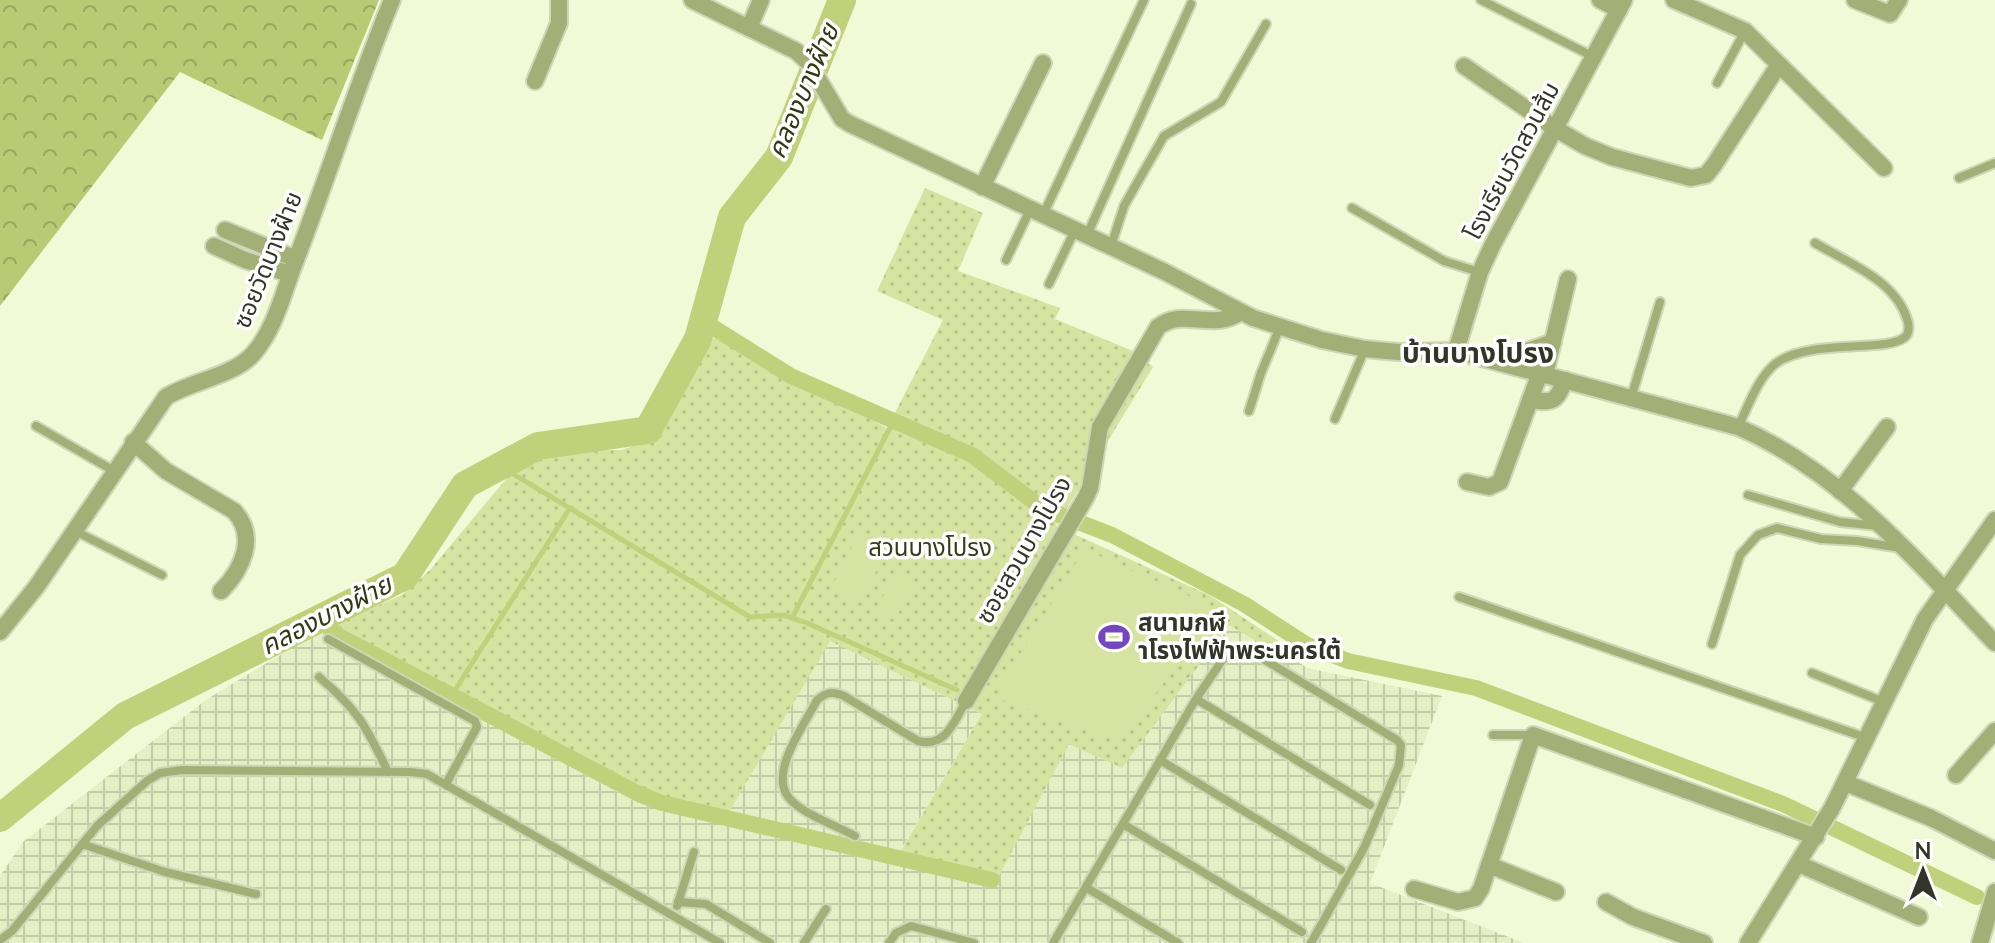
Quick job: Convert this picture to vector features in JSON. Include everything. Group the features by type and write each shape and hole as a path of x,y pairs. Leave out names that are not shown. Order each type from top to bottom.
{"street":[{"name":"ซอยวัดบางฝ้าย","path":"3,621 37,586 166,397 181,387 241,364 253,354 269,329 314,214 359,81 392,0"},
{"path":"535,81 559,23 559,0"},
{"path":"749,28 761,0"},
{"path":"1600,0 1622,5"},
{"path":"1674,0 1745,31 1884,168"},
{"path":"1855,0 1890,14 1899,0"},
{"path":"698,1 783,43 808,62 842,119 1241,312 1322,340 1365,349 1456,351 1738,427 1770,441 1883,526 1995,643"},
{"name":"โรงเรียนวัดสวนส้ม","path":"1456,351 1480,272 1493,244 1622,5"},
{"path":"982,187 1043,63"},
{"path":"1464,66 1585,146 1612,157 1691,178 1700,178 1714,165 1778,66"},
{"path":"225,230 293,266"},
{"path":"214,246 245,260 293,266"},
{"path":"1467,482 1489,487 1500,482 1553,342 1568,279"},
{"name":"ซอยสวนบางโปรง","path":"966,701 1090,488 1100,427 1158,327 1168,319 1220,322 1241,312"},
{"path":"1517,367 1525,352 1553,342"},
{"path":"1530,400 1550,401 1558,397 1565,380"},
{"path":"1840,491 1887,427"},
{"path":"133,442 166,471 234,511 242,519 246,549 236,576 221,591"},
{"path":"1748,943 1816,837 1846,783 1925,619 1995,520"},
{"path":"1956,775 1995,731"},
{"path":"1414,889 1458,902 1475,898 1481,889 1533,735 1816,837"},
{"path":"1846,783 1931,818 1995,851"},
{"path":"1799,864 1919,917"},
{"path":"1489,865 1556,892"},
{"path":"1980,943 1995,892"},
{"path":"1606,902 1633,917 1704,943"}],"lane":[{"path":"1006,260 1036,213 1144,0"},
{"path":"1481,0 1595,58"},
{"path":"1049,284 1081,233 1191,4"},
{"path":"1111,247 1124,206 1164,136 1221,102 1266,24"},
{"path":"1717,83 1745,31"},
{"path":"1959,178 1995,163"},
{"path":"1352,208 1444,261 1480,272"},
{"path":"1738,427 1757,388 1773,365 1789,355 1817,348 1891,343 1905,337 1908,331 1908,322 1889,288 1815,243"},
{"path":"1631,398 1660,302"},
{"path":"1249,411 1280,327"},
{"path":"1335,419 1365,349"},
{"path":"36,426 114,471"},
{"path":"1748,495 1840,522 1883,526"},
{"path":"1712,644 1740,555 1758,535 1777,528 1821,539 1906,549"},
{"path":"74,530 162,575"},
{"path":"1459,597 1868,739"},
{"path":"328,639 475,721 477,727 446,784"},
{"path":"1053,943 1196,699 1225,656 1234,651 1250,651 1401,745 1399,765 1364,848 1311,943"},
{"path":"1812,673 1885,702"},
{"path":"319,677 358,715 388,772"},
{"path":"855,836 800,807 788,797 783,787 784,763 817,700 825,693 834,692 926,743 946,736 966,701"},
{"path":"1196,699 1370,805"},
{"path":"1493,735 1533,735"},
{"path":"1160,760 1341,870"},
{"path":"0,940 12,931 97,826 147,781 160,773 182,770 427,774 720,943"},
{"path":"1123,824 1302,932"},
{"path":"82,844 165,872 256,894"},
{"path":"674,915 694,852"},
{"path":"1087,888 1178,943"},
{"path":"678,902 706,904 770,943"},
{"path":"804,943 826,909"},
{"path":"889,943 896,933 911,926 974,943"}],"shaded area":[{"path":"1235,617 1307,668 1442,696 1370,883 1524,943 0,943 0,876 23,842 207,699 320,631 638,803 830,640 982,714 893,863 1069,743"}],"green space":[{"path":"0,0 379,0 322,140 180,72 0,306"},
{"name":"สวนบางโปรง","path":"925,188 983,213 958,271 1060,308 1055,319 1133,351 1153,367 1056,526 1209,595 1288,647 1280,655 1229,625 1122,768 1069,744 993,887 893,864 982,714 830,641 723,822 638,803 320,631 402,595 430,570 521,461 560,450 621,450 649,441 717,333 887,428 943,320 877,291"},
{"path":"858,533 888,547 861,603 831,589"},
{"name":"สนามกฬี าโรงไฟฟ้าพระนครใต้","path":"1086,552 1213,609 1213,616 1125,735 1111,739 1001,700 998,690 1081,555"},
{"path":"895,572 914,581 895,620 876,611"}],"waterway":[{"name":"คลองบางฝ้าย","path":"0,818 125,716 405,576 465,485 538,446 648,430 698,339 732,217 779,157 842,0"},
{"path":"703,321 791,376 972,455 1042,508 1112,535 1244,604 1307,645 1348,661 1476,688 1783,804 1977,897"},
{"path":"792,618 894,420"},
{"path":"500,466 750,617 783,615 807,623 957,690"},
{"path":"452,695 570,508"},
{"path":"317,618 339,636 639,794 662,803 992,880"}],"place":[{"name":"สนามกฬี าโรงไฟฟ้าพระนครใต้","path":"1114,637"}],"district":[{"name":"บ้านบางโปรง","path":"1478,353"}]}
